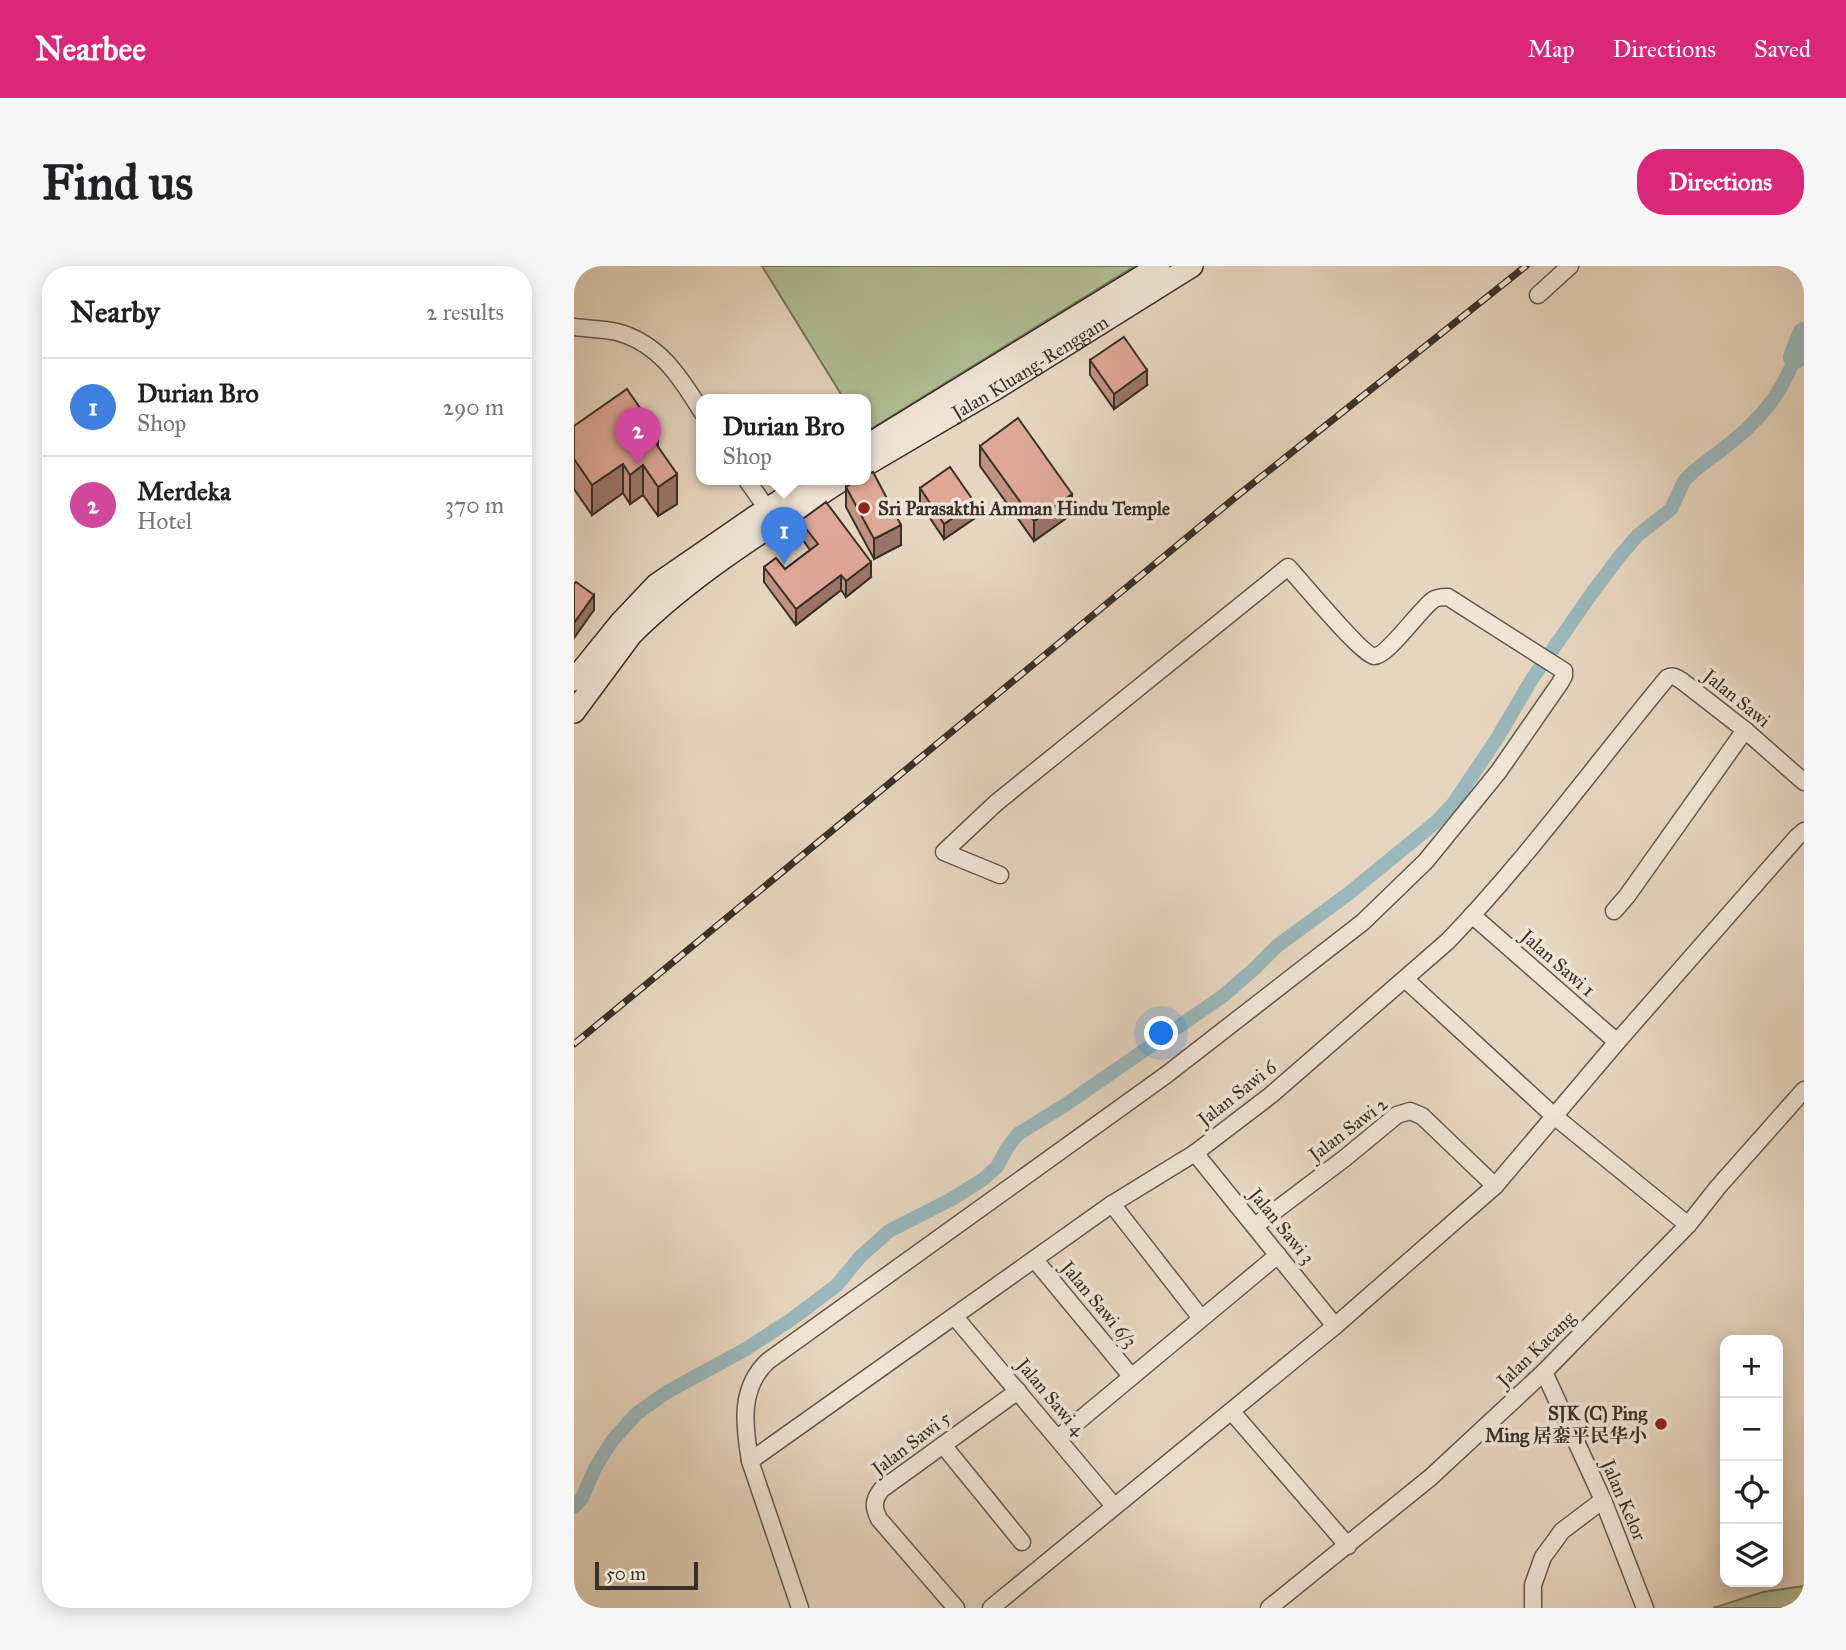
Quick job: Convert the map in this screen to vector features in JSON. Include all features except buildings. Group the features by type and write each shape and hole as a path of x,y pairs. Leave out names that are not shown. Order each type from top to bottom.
{"main road":[{"name":"Jalan Kluang-Renggam","path":"871,443 1159,266"},
{"name":"Jalan Kluang-Renggam","path":"871,463 1192,266"},
{"path":"574,712 640,625 807,485"},
{"path":"574,680 620,623 656,585 771,516 832,485"}],"street":[{"path":"1538,295 1570,266"},
{"path":"574,327 618,332 655,349 682,379 696,402"},
{"path":"750,485 771,516"},
{"path":"800,1608 750,1461 746,1429 747,1396 751,1381 759,1369 1166,1075 1363,922 1426,861 1499,771 1564,676 1563,669 1448,597 1433,600 1389,648 1378,656 1373,656 1335,620 1287,567 996,803 944,852 1000,875"},
{"name":"Jalan Sawi 6","path":"750,1461 1112,1205 1195,1153 1271,1095 1448,941 1509,874 1667,678 1675,677"},
{"name":"Jalan Sawi","path":"1675,677 1745,730 1804,782"},
{"path":"1614,911 1745,730"},
{"path":"991,1608 1335,1326 1495,1186 1617,1042 1804,831"},
{"name":"Jalan Sawi 1","path":"1472,915 1617,1042"},
{"path":"1405,979 1554,1116 1688,1225"},
{"name":"Jalan Kacang","path":"1269,1608 1431,1477 1544,1372 1688,1225 1804,1090"},
{"name":"Jalan Sawi 2","path":"1255,1226 1397,1115 1410,1111 1422,1116 1495,1186"},
{"name":"Jalan Sawi 3","path":"1195,1153 1335,1326"},
{"path":"1112,1205 1201,1318"},
{"path":"1058,1438 1278,1255"},
{"name":"Jalan Sawi 6/3","path":"1035,1260 1131,1376"},
{"name":"Jalan Sawi 4","path":"955,1317 1114,1506"},
{"name":"Jalan Kelor","path":"1544,1372 1603,1500 1645,1608"},
{"name":"Jalan Sawi 5","path":"956,1608 879,1519 874,1508 875,1497 1018,1391"},
{"path":"1232,1412 1348,1546"},
{"path":"943,1446 1022,1542"},
{"path":"1533,1608 1533,1585 1543,1557 1562,1531 1603,1500"}],"green space":[{"path":"762,266 1135,266 871,429 871,394 841,394"},
{"path":"1804,1586 1804,1608 1713,1608 1763,1592"}],"waterway":[{"path":"1795,357 1804,334"},
{"path":"574,1507 582,1498 595,1468 612,1441 636,1414 667,1392 746,1349 792,1319 837,1285 860,1257 889,1231 950,1200 982,1180 997,1167 1018,1134 1065,1105 1223,996 1277,946 1348,894 1436,822 1453,804 1496,740 1532,679 1619,557 1637,536 1671,509 1684,481 1736,439 1767,408 1783,384 1795,357"}],"railway":[{"path":"574,1044 1237,496 1526,266"}],"place":[{"name":"Merdeka","path":"638,465"},
{"name":"Sri Parasakthi Amman Hindu Temple","path":"864,508"},
{"name":"Durian Bro","path":"784,565"},
{"name":"SJK (C) Ping Ming 居銮平民华小","path":"1661,1424"}]}
